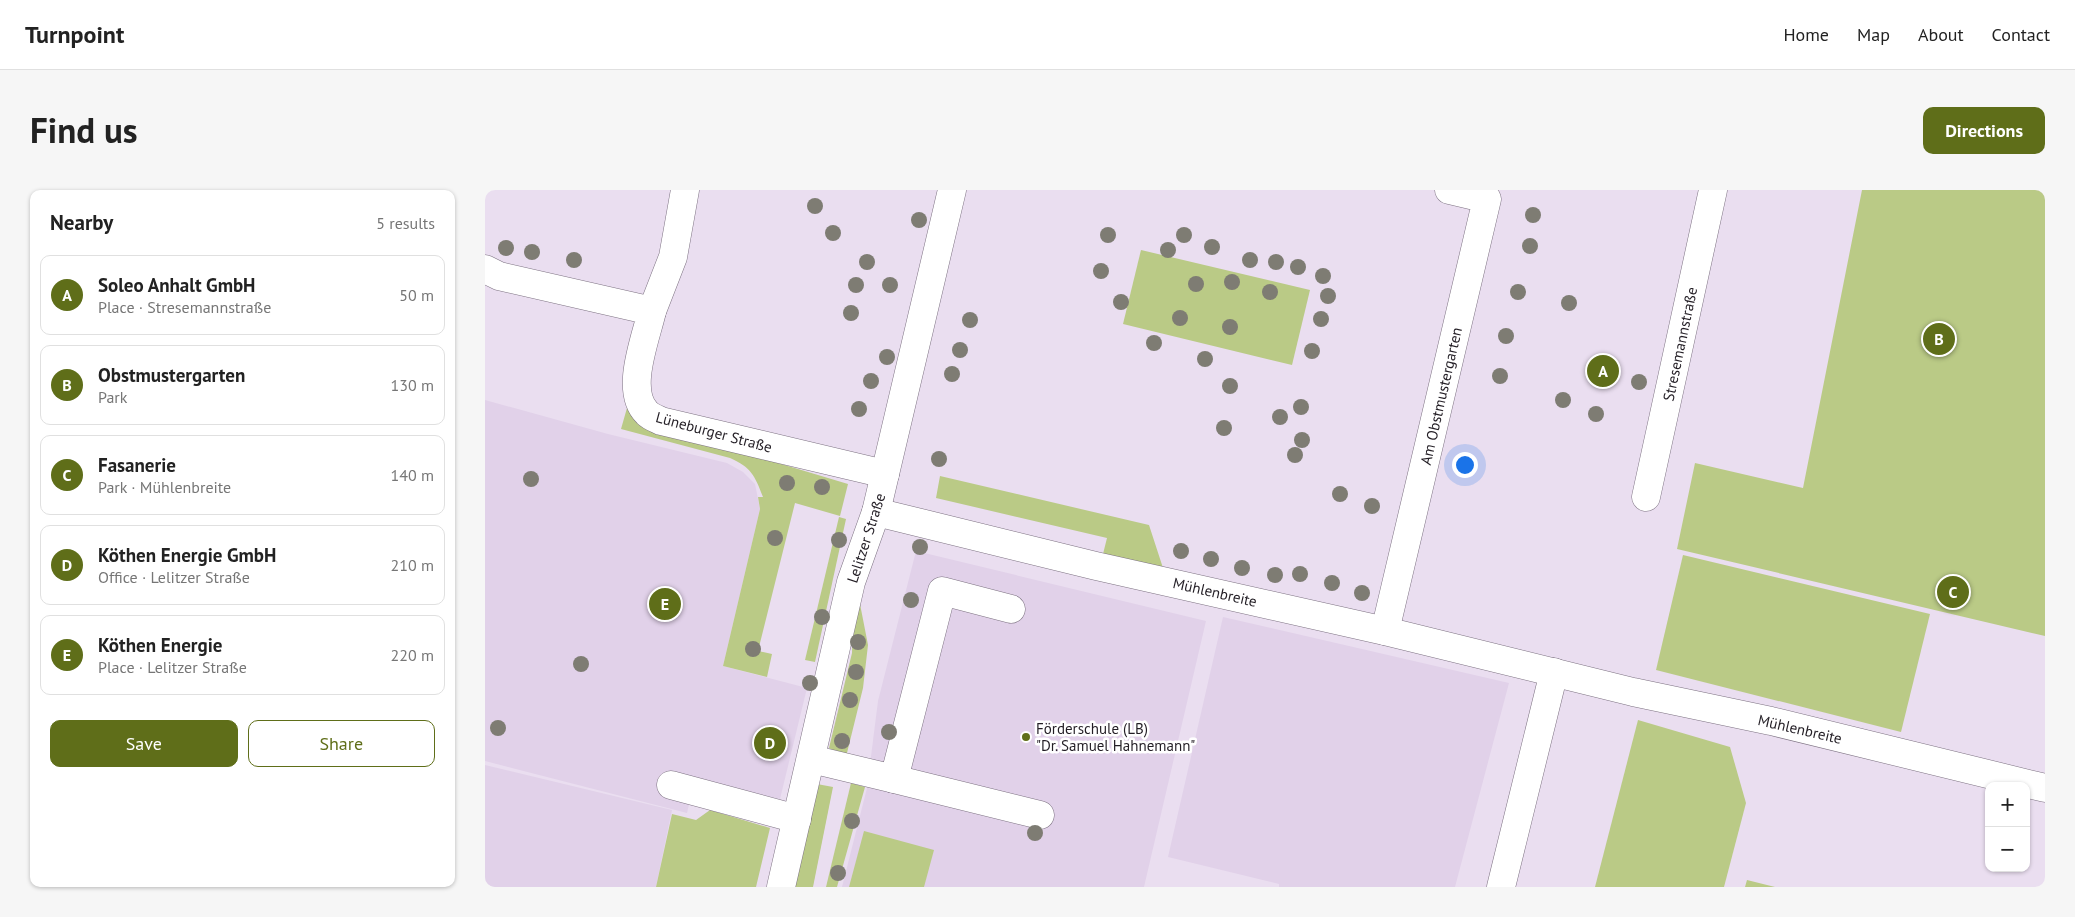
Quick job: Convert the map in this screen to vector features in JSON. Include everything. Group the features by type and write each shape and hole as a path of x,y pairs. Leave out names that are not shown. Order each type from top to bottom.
{"street":[{"name":"Lüneburger Straße","path":"685,190 673,257 652,311 637,374 636,389 639,402 648,414 661,421 885,474"},
{"name":"Lelitzer Straße","path":"781,887 851,582 876,512 952,190"},
{"name":"Am Obstmustergarten","path":"1385,631 1487,199 1449,190"},
{"name":"Stresemannstraße","path":"1646,498 1713,190"},
{"path":"485,269 499,276 652,311"},
{"name":"Mühlenbreite","path":"876,512 1096,566 1385,631 2045,788"},
{"path":"894,779 942,591 1011,609"},
{"path":"1501,887 1554,672"},
{"path":"811,759 1040,816"},
{"path":"671,785 797,819"}],"shaded area":[{"path":"485,400 608,434 727,463 743,472 755,484 760,509 723,666 807,688 780,799 695,779 687,813 485,761"},
{"name":"Förderschule (LB) \"Dr. Samuel Hahnemann\"","path":"916,551 1206,621 1144,887 842,887 867,788 878,701"},
{"path":"1223,617 1509,683 1455,887 1279,887 1279,884 1168,857"},
{"path":"485,765 672,810 656,887 485,887"}],"green space":[{"path":"1862,190 2045,190 2045,636 1677,549 1695,463 1803,488"},
{"path":"1141,250 1310,290 1292,365 1123,324"},
{"path":"629,401 768,460 848,484 840,516 795,503 758,651 772,654 767,677 723,666 760,509 758,497 763,497 757,483 748,469 730,458 621,429"},
{"path":"940,476 1149,525 1163,568 1103,554 1107,538 936,498"},
{"path":"839,517 846,519 815,662 805,660"},
{"path":"1683,555 1930,614 1901,732 1656,670"},
{"path":"860,604 868,645 863,688 846,757 829,748 852,653 853,617"},
{"path":"1638,720 1730,747 1746,803 1724,887 1595,887"},
{"path":"851,783 865,787 837,887 826,887"},
{"path":"817,784 833,787 813,887 795,887"},
{"path":"710,810 770,828 756,887 656,887 672,814 696,820"},
{"path":"864,831 934,850 924,887 849,887"},
{"path":"1747,880 1775,887 1745,887"}],"place":[{"name":"Obstmustergarten","path":"1939,339"},
{"name":"Soleo Anhalt GmbH","path":"1603,371"},
{"name":"Fasanerie","path":"1953,592"},
{"name":"Köthen Energie","path":"665,604"},
{"name":"Förderschule (LB) \"Dr. Samuel Hahnemann\"","path":"1026,737"},
{"name":"Köthen Energie GmbH","path":"770,743"}]}
